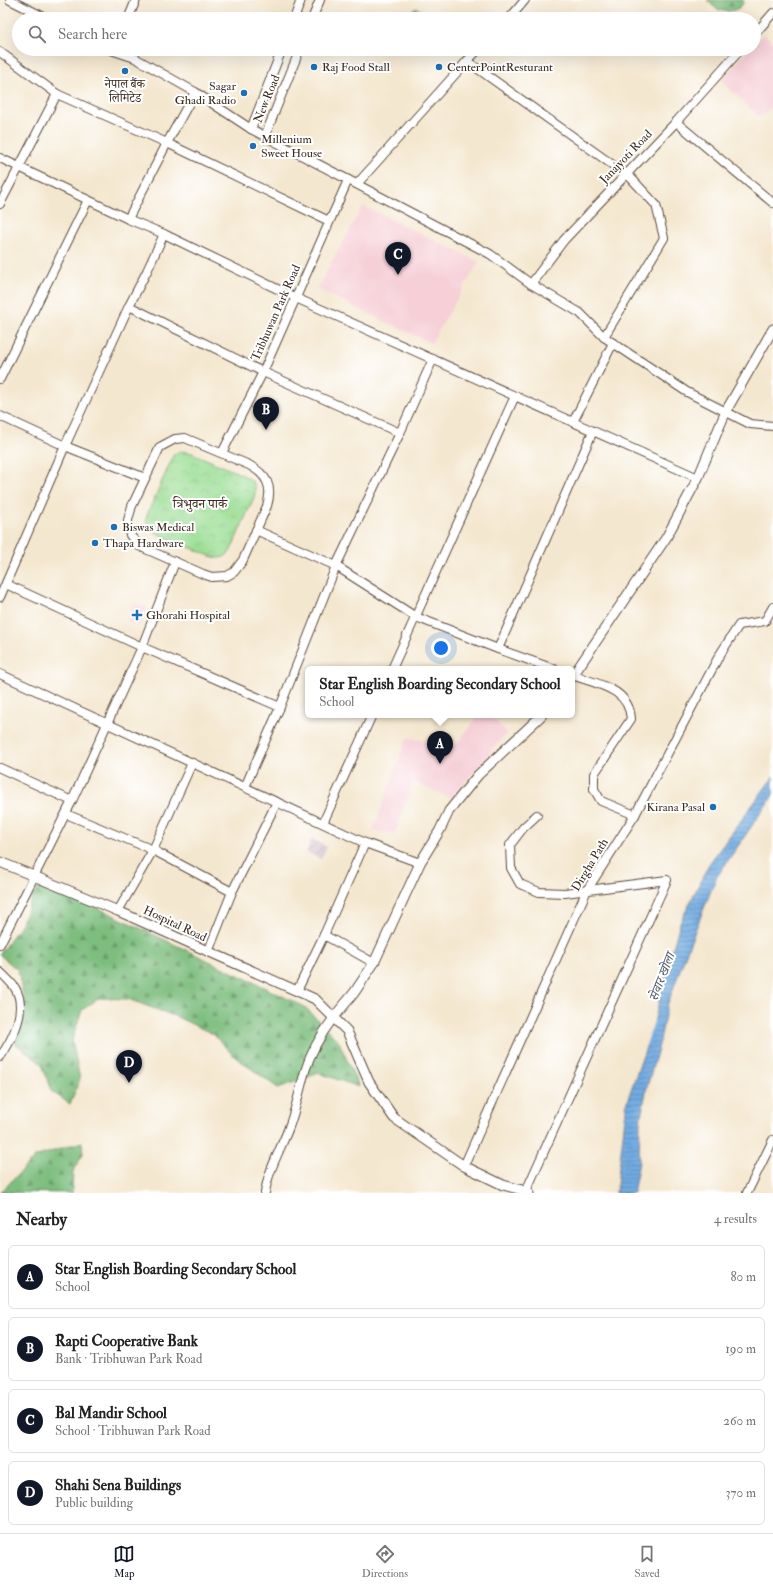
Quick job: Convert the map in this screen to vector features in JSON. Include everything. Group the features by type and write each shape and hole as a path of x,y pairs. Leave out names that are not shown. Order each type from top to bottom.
{"street":[{"path":"10,0 34,12"},
{"path":"131,12 136,0"},
{"path":"297,12 301,0"},
{"path":"315,12 320,0"},
{"path":"514,12 525,0"},
{"path":"761,27 773,13"},
{"path":"0,52 57,94 167,143 330,221"},
{"path":"129,56 195,92 251,129 490,254 531,284 580,313 604,337 687,392 750,424 773,426"},
{"name":"New Road","path":"251,129 279,56"},
{"name":"New Road","path":"265,136 297,56"},
{"path":"357,184 472,56"},
{"name":"Janajyoti Road","path":"531,284 564,240 626,176 735,56"},
{"path":"467,61 626,176 631,178 656,206 664,238 604,337"},
{"path":"128,219 195,92"},
{"path":"0,204 57,94"},
{"path":"676,122 773,203"},
{"path":"0,158 128,219 164,234 296,298 698,478"},
{"name":"Tribhuwan Park Road","path":"222,453 263,372 348,180"},
{"path":"0,379 88,200"},
{"path":"0,597 65,446 128,306 147,271 164,234"},
{"path":"128,306 263,372 400,433"},
{"path":"575,672 666,538 698,478 726,411 773,329"},
{"path":"573,422 613,343"},
{"path":"245,787 280,707 336,566 400,433 433,359"},
{"path":"393,666 515,396"},
{"path":"0,416 65,446 145,478"},
{"path":"498,649 593,431"},
{"path":"185,438 258,470 267,480 270,496 239,568 227,576 212,577 139,546 130,535 128,520 145,478 160,447 175,439 185,438"},
{"path":"256,530 336,566 416,617 546,666"},
{"path":"0,944 72,801 142,647 175,562"},
{"path":"6,584 142,647 280,707"},
{"path":"773,607 765,621 773,625"},
{"name":"Dirgha Path","path":"464,1166 586,890 635,815 719,656 740,626 765,621"},
{"path":"0,674 365,842 420,863"},
{"path":"575,677 609,688 622,696 629,709 631,719 594,774 594,789 601,800 635,815"},
{"path":"323,823 371,718"},
{"path":"265,1193 267,1180 294,1112 305,1070 321,1035 354,993 374,964 420,863 440,830 449,811 478,776 539,718"},
{"path":"118,911 152,850 192,763"},
{"path":"0,768 72,801"},
{"path":"208,952 232,892 277,802"},
{"path":"66,814 152,850 232,892"},
{"path":"527,1192 667,880 565,893 539,892 520,884 511,868 510,845 523,828 537,815"},
{"path":"297,991 324,935 365,842"},
{"name":"Hospital Road","path":"0,862 118,911 315,999 347,1031 369,1082 394,1118 464,1166 502,1185 527,1192"},
{"path":"324,935 374,964"},
{"path":"0,972 15,988 19,1002 18,1022 8,1046 0,1057"},
{"path":"747,1193 773,1140"},
{"path":"502,1185 509,1193"}],"shaded area":[{"path":"764,34 773,42 773,107 759,117 721,80 743,56 761,56 761,37"},
{"path":"363,206 479,262 431,343 317,289"},
{"name":"Ghorahi Hospital","path":"135,603 147,608 140,626 127,621"},
{"path":"477,718 493,718 507,733 451,798 413,782 395,833 373,831 407,738 456,745"},
{"path":"312,839 327,847 321,859 306,852"}],"green space":[{"path":"707,0 744,1 739,8 723,11 714,7"},
{"path":"417,8 425,12 409,12"},
{"name":"त्रिभुवन पार्क","path":"181,451 192,453 245,476 254,484 254,497 231,550 225,557 216,558 210,556 156,533 148,525 146,520 147,515 174,454"},
{"path":"41,888 94,906 305,1007 339,1042 359,1087 319,1073 278,1088 235,1057 213,1034 177,1017 128,999 99,998 82,1010 72,1040 80,1079 70,1104 51,1091 42,1064 15,1043 25,1006 18,970 0,955 21,925 34,893"},
{"path":"82,1142 83,1154 73,1171 72,1193 1,1192 35,1157"}],"water":[{"path":"773,777 773,795 716,878 685,956 667,1006 659,1045 647,1087 640,1121 639,1162 633,1193 616,1193 627,1101 653,1027 665,975 680,923 709,864"}],"waterway":[{"name":"सेवार खोला","path":"648,1045 655,1023"}],"place":[{"name":"Raj Food Stall","path":"314,67"},
{"name":"CenterPointResturant","path":"439,67"},
{"name":"नेपाल बैंक लिमिटेड","path":"125,71"},
{"name":"Sagar Ghadi Radio","path":"244,93"},
{"name":"Millenium Sweet House","path":"253,146"},
{"name":"Bal Mandir School","path":"398,275"},
{"name":"Rapti Cooperative Bank","path":"266,430"},
{"name":"Biswas Medical","path":"114,527"},
{"name":"Thapa Hardware","path":"95,543"},
{"name":"Ghorahi Hospital","path":"137,615"},
{"name":"Star English Boarding Secondary School","path":"440,764"},
{"name":"Kirana Pasal","path":"713,807"},
{"name":"Shahi Sena Buildings","path":"129,1083"}],"district":[{"name":"त्रिभुवन पार्क","path":"200,504"}]}
